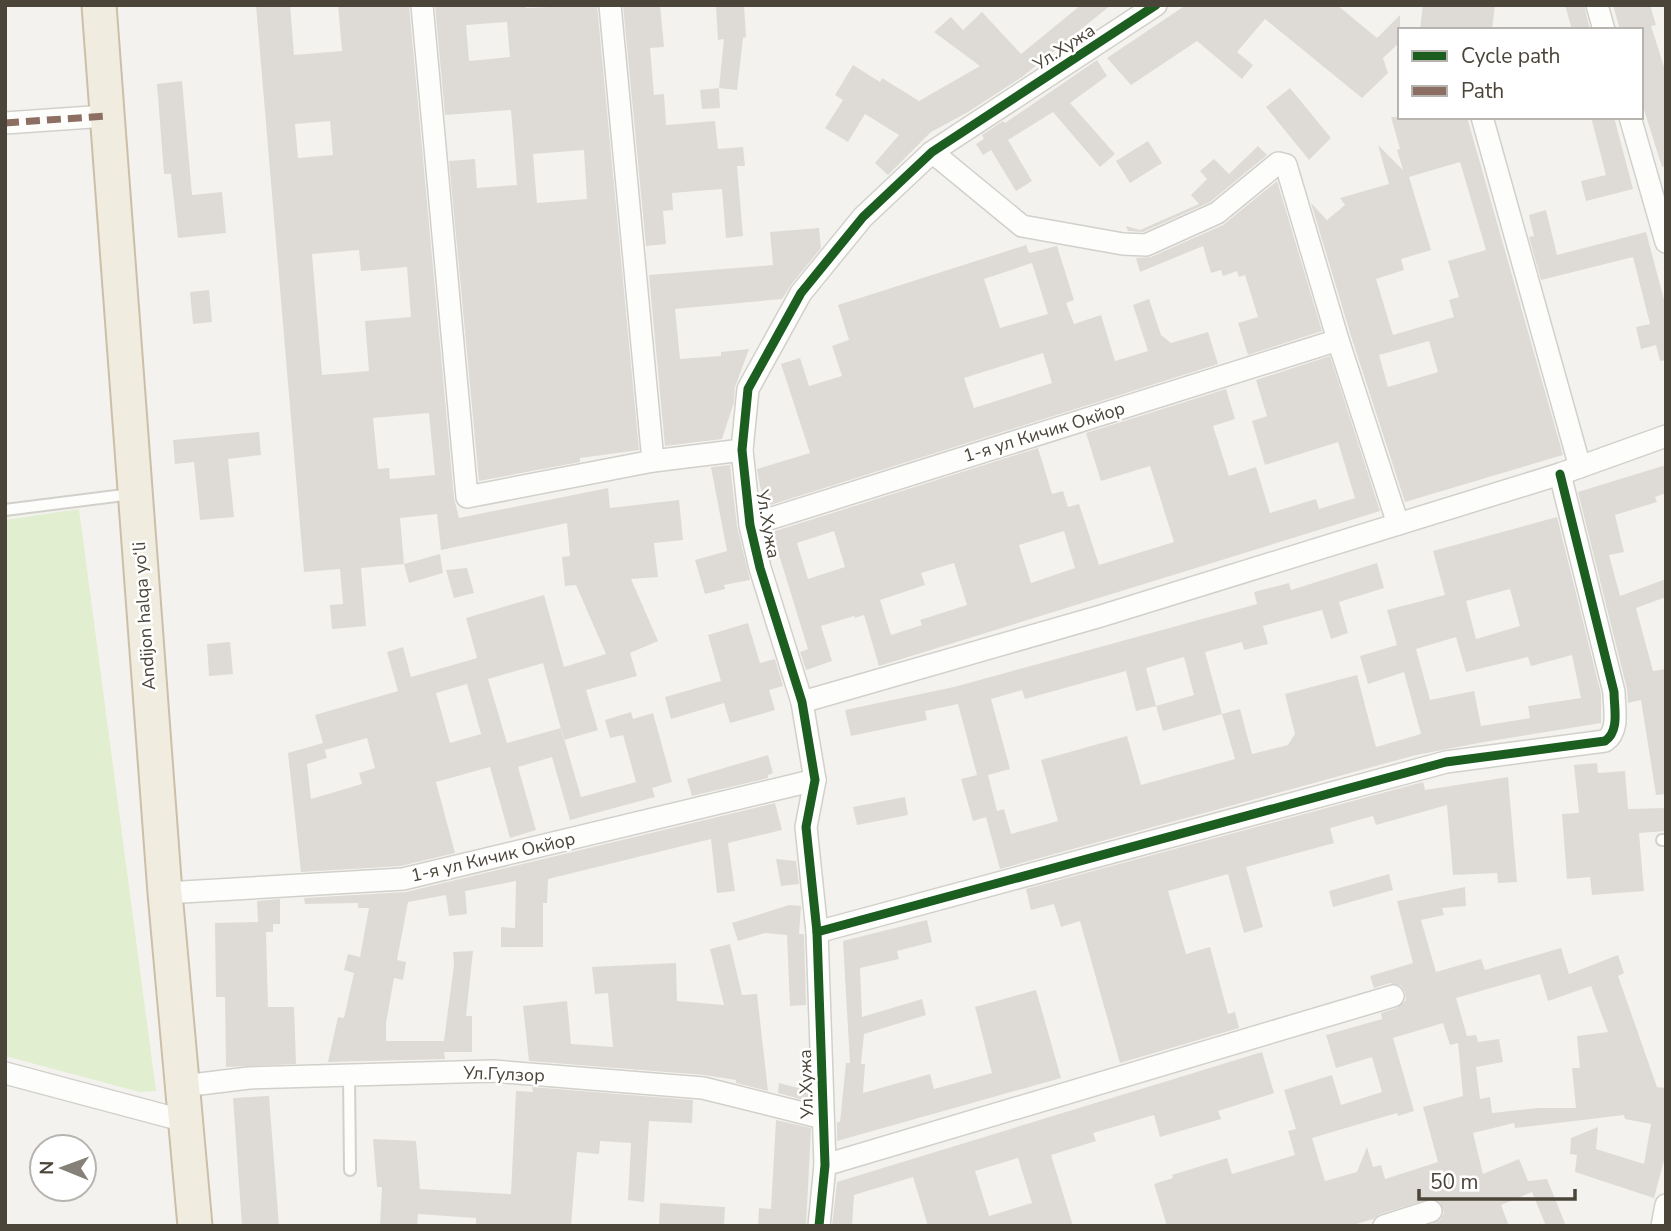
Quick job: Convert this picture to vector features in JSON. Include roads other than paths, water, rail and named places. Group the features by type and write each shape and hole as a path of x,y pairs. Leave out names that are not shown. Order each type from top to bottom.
{"highway":[{"name":"Andijon halqa yo‘li","path":"99,5 165,893 195,1226"}],"street":[{"path":"422,5 467,497 653,461 742,450"},
{"path":"610,5 653,461"},
{"name":"Ул.Хужа","path":"819,1226 825,1165 817,932 806,828 815,780 802,702 760,568 750,525 742,450 748,389 801,293 863,218 932,152 1156,5"},
{"path":"1597,5 1603,28"},
{"path":"5,123 106,116"},
{"path":"817,932 1446,762 1605,741 1610,738 1615,728 1614,692 1570,471 1482,119"},
{"path":"1631,119 1666,242"},
{"path":"932,152 1022,226 1123,244 1146,245 1217,213 1278,163 1286,164 1338,340 1398,524"},
{"name":"1-я ул Кичик Окйор","path":"750,525 1338,340"},
{"path":"802,702 1101,616 1570,471 1666,436"},
{"name":"1-я ул Кичик Окйор","path":"165,893 403,879 815,780"},
{"path":"825,1165 1394,996"},
{"name":"Ул.Гулзор","path":"183,1086 249,1079 493,1071 703,1088 823,1118"},
{"path":"5,1073 186,1121"},
{"path":"1662,1226 1666,1205"},
{"path":"1384,1226 1432,1211"}],"lane":[{"path":"5,510 135,494"},
{"path":"349,1075 350,1170"}]}
